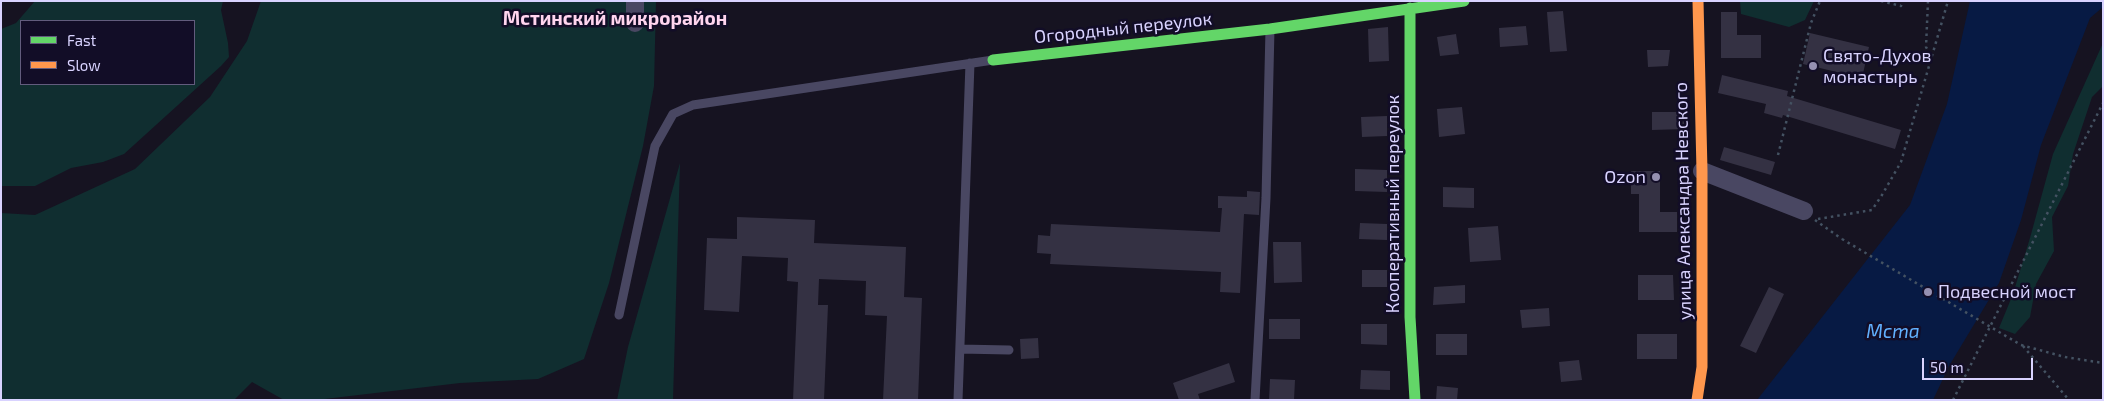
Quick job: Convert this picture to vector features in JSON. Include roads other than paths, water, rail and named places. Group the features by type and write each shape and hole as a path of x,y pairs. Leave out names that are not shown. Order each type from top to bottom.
{"street":[{"path":"634,1 635,23"},
{"name":"Огородный переулок","path":"993,60 1270,29 1464,1"},
{"name":"улица Александра Невского","path":"1697,400 1702,367 1702,170 1698,1"},
{"name":"Кооперативный переулок","path":"1410,8 1410,317 1415,400"},
{"path":"1702,170 1809,215"}],"lane":[{"path":"1255,400 1266,198 1270,29"},
{"path":"619,315 655,146 673,114 693,105 993,60"},
{"path":"958,400 970,63"},
{"path":"960,349 1009,350"}],"water":[{"name":"Мста","path":"1970,1 2103,1 2103,7 2090,18 2041,145 2021,220 1999,283 1949,366 1933,400 1757,400 1910,205 1947,104"}],"place":[{"name":"Свято-Духов монастырь","path":"1813,66"},
{"name":"Ozon","path":"1656,177"},
{"name":"Подвесной мост","path":"1928,292"}],"district":[{"name":"Мстинский микрорайон","path":"615,19"}]}
